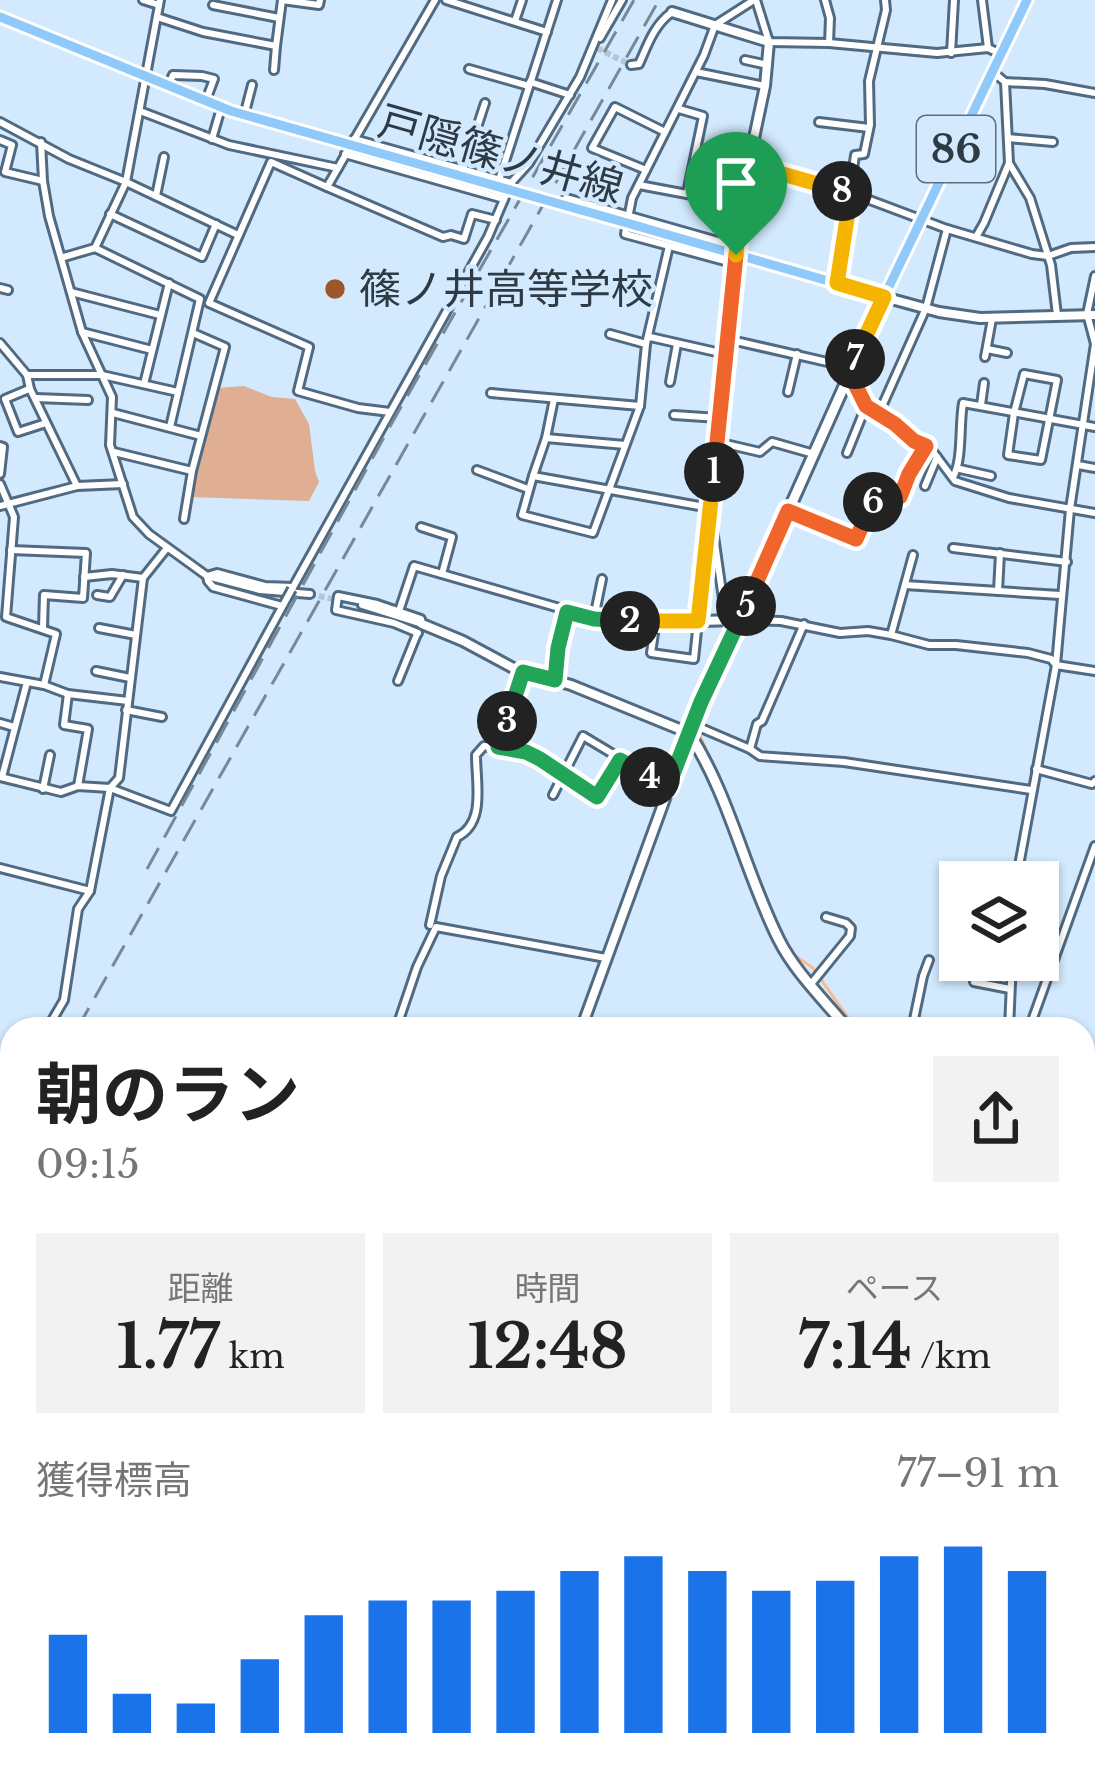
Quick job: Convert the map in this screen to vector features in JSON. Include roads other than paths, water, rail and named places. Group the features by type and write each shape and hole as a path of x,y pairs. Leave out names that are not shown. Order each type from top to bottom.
{"main road":[{"name":"86","path":"884,297 1027,0"},
{"name":"戸隠篠ノ井線","path":"0,16 244,116 631,221 884,297"},
{"path":"838,1017 780,943 716,786 689,733 884,297"}],"street":[{"path":"94,248 126,182 159,3 143,0"},
{"path":"242,10 243,0"},
{"path":"274,70 281,0 319,5 320,0"},
{"path":"327,187 435,0"},
{"path":"446,0 547,32"},
{"path":"515,21 522,0"},
{"path":"499,180 557,0"},
{"path":"27,682 1,777 61,792 78,786 110,788 171,811 512,183 570,95 612,0"},
{"path":"599,38 622,0"},
{"path":"656,620 651,653 694,658 728,339 736,255 740,203 768,65 769,42 754,0 715,25 679,109 632,198 625,234 669,246 736,255"},
{"path":"825,0 829,43"},
{"path":"837,283 855,155 864,154 869,128 869,80 885,0"},
{"path":"951,52 954,0"},
{"path":"982,0 988,48"},
{"path":"213,5 279,18"},
{"path":"631,65 639,64 650,37 672,12 769,42 951,52 988,48 1001,53"},
{"path":"157,17 203,32 276,46"},
{"path":"745,60 768,65"},
{"path":"469,69 570,95"},
{"path":"696,72 765,86"},
{"path":"992,72 1005,82 1095,93"},
{"path":"168,87 173,75 202,76 214,80 208,95"},
{"path":"976,237 1009,163 1005,82"},
{"path":"244,116 252,85"},
{"path":"485,103 460,173 512,183"},
{"path":"646,170 592,148 615,107 665,132"},
{"path":"679,109 703,116 687,193"},
{"path":"140,111 272,159 443,237 464,239 472,214 496,220"},
{"path":"212,139 219,115"},
{"path":"0,122 69,159 238,235"},
{"path":"819,122 869,128"},
{"path":"0,182 16,130"},
{"path":"1008,138 1054,142"},
{"path":"0,140 12,145"},
{"path":"41,142 49,216 82,332 112,397 110,445 133,517 208,576 260,590 310,594"},
{"path":"350,146 505,199"},
{"path":"156,196 164,157"},
{"path":"272,159 338,168"},
{"path":"272,159 209,303 309,347 298,391 389,412"},
{"path":"1009,163 1030,198 1048,256 1057,315"},
{"path":"748,164 851,193 1012,249 1048,256 1095,247"},
{"path":"4,166 43,181"},
{"path":"639,185 740,203"},
{"path":"566,198 631,221"},
{"path":"110,214 202,257 216,224"},
{"path":"879,413 926,308 946,229"},
{"path":"554,399 522,515 592,533 640,406 648,340 669,246"},
{"path":"63,258 94,248 200,298 170,427"},
{"path":"1019,861 1056,665 1070,509 1094,344 1095,276"},
{"path":"144,384 169,283"},
{"path":"70,292 160,315"},
{"path":"884,297 992,319 1091,315"},
{"path":"992,319 986,353 1007,352"},
{"path":"82,332 152,350"},
{"path":"184,518 225,347 193,333"},
{"path":"610,334 725,354"},
{"path":"728,339 836,364 849,372 866,406 926,446 955,481 1009,498 1095,513"},
{"path":"670,382 677,343"},
{"path":"2,347 27,375 77,486"},
{"path":"788,392 797,354"},
{"path":"1024,374 1057,380 1051,420 1041,460 1008,455 1024,374"},
{"path":"27,375 102,375 178,392"},
{"path":"981,406 984,383"},
{"path":"30,388 4,399 18,432 46,423"},
{"path":"491,393 640,406"},
{"path":"36,398 88,400"},
{"path":"953,478 958,468 963,403 1095,427"},
{"path":"847,453 866,406"},
{"path":"113,413 201,436"},
{"path":"674,415 719,418"},
{"path":"546,438 625,445"},
{"path":"717,442 760,452 772,442 814,454"},
{"path":"0,446 0,474"},
{"path":"788,511 856,539 880,489 900,497 926,446"},
{"path":"112,452 192,471"},
{"path":"925,486 937,457"},
{"path":"1078,465 1095,468"},
{"path":"958,468 991,476"},
{"path":"477,470 528,489"},
{"path":"533,476 710,508"},
{"path":"5,505 77,486 123,484"},
{"path":"0,486 14,517 5,563 3,617 56,634 44,686"},
{"path":"710,508 726,620"},
{"path":"421,527 452,537 442,574"},
{"path":"54,1017 64,1000 78,910 90,891 110,788 119,778 142,578 167,548"},
{"path":"952,548 1066,562"},
{"path":"11,550 86,553 83,598 44,595 43,628"},
{"path":"998,591 1000,553"},
{"path":"891,635 913,555"},
{"path":"399,611 414,566 594,619 804,624 840,633 868,631 929,645 1028,653 1056,665 1095,671"},
{"path":"208,576 217,573 292,588"},
{"path":"97,595 110,597 123,575"},
{"path":"208,576 213,587 285,602"},
{"path":"84,577 142,578"},
{"path":"594,619 602,579"},
{"path":"904,585 1060,595"},
{"path":"398,680 420,628 421,619 338,596 335,610 420,628 463,640 523,672 689,733 701,728 760,756 844,762 1030,790"},
{"path":"342,601 384,611 420,628"},
{"path":"555,680 567,612"},
{"path":"750,749 804,624"},
{"path":"99,628 136,634"},
{"path":"96,671 130,677"},
{"path":"498,747 523,672"},
{"path":"0,677 162,717"},
{"path":"68,694 64,725 88,729 78,786"},
{"path":"0,723 14,727"},
{"path":"585,1017 689,733"},
{"path":"553,795 583,736 668,787"},
{"path":"430,925 440,876 457,837 474,824 476,755 484,746 526,752 597,797 620,760"},
{"path":"43,789 50,755"},
{"path":"1036,769 1095,781"},
{"path":"1033,1017 1095,846"},
{"path":"0,868 90,891"},
{"path":"811,984 850,936 847,923 826,917"},
{"path":"400,1017 436,927 606,958"},
{"path":"914,1017 929,960"},
{"path":"1009,1017 1011,981"},
{"path":"974,982 1010,989"}],"waterway":[{"path":"699,733 723,790"},
{"path":"742,838 784,940 794,955 813,968 848,1017"}],"tunnel":[{"path":"598,41 595,47 631,65"},
{"path":"310,594 342,601"}],"railway":[{"path":"147,869 389,428 634,0"},
{"path":"84,1017 659,0"}],"place":[{"name":"篠ノ井高等学校","path":"335,289"}]}
